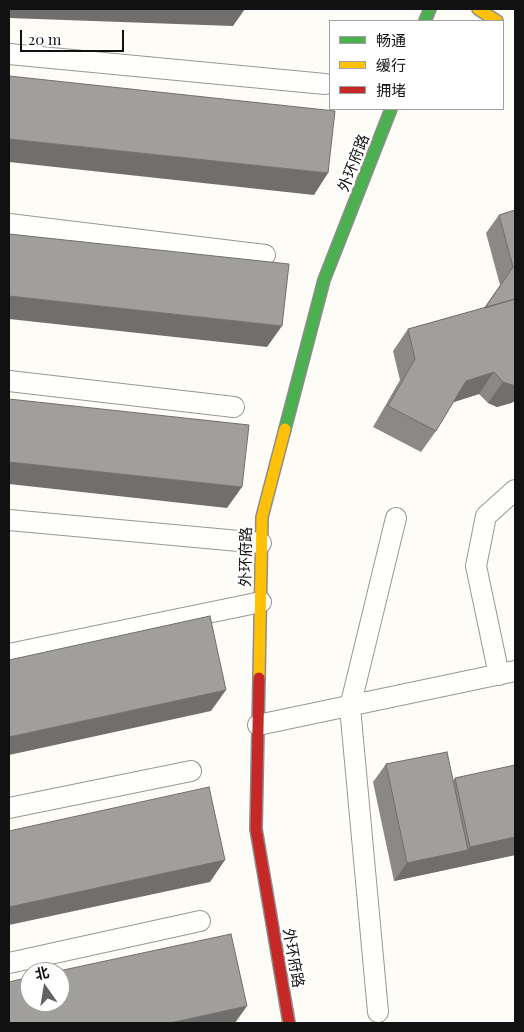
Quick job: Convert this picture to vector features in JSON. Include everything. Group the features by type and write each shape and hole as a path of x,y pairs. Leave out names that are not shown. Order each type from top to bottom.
{"street":[{"path":"478,9 495,20"},
{"name":"外环府路","path":"289,1023 256,829 262,517 324,280 391,110"}],"lane":[{"path":"9,54 324,84"},
{"path":"9,224 265,255"},
{"path":"9,381 234,407"},
{"path":"258,726 507,673 476,566 486,516 515,490"},
{"path":"378,1012 350,707 396,518"},
{"path":"9,520 261,543"},
{"path":"9,654 260,602"},
{"path":"9,808 191,771"},
{"path":"9,963 200,921"}],"building":[{"path":"9,76 335,111 328,173 9,139"},
{"path":"515,210 515,299 485,308 513,267 499,215"},
{"path":"9,234 289,264 282,326 9,296"},
{"path":"515,299 515,385 503,382 494,372 466,381 436,431 388,406 415,359 408,329"},
{"path":"9,399 249,425 242,487 9,462"},
{"path":"210,616 226,690 9,737 9,660"},
{"path":"447,752 468,850 407,863 386,764"},
{"path":"515,765 515,837 470,847 455,778"},
{"path":"209,787 225,860 9,907 9,831"},
{"path":"231,934 247,1006 170,1023 9,1023 9,982 20,979 20,1012 70,1012 70,969"}],"traffic: fast":[{"path":"425,20 430,9"},
{"path":"285,429 324,280 391,110"}],"traffic: slow":[{"path":"478,9 495,20"},
{"path":"259,678 262,517 285,429"}],"traffic: jam":[{"path":"259,678 256,829 289,1023"}]}
